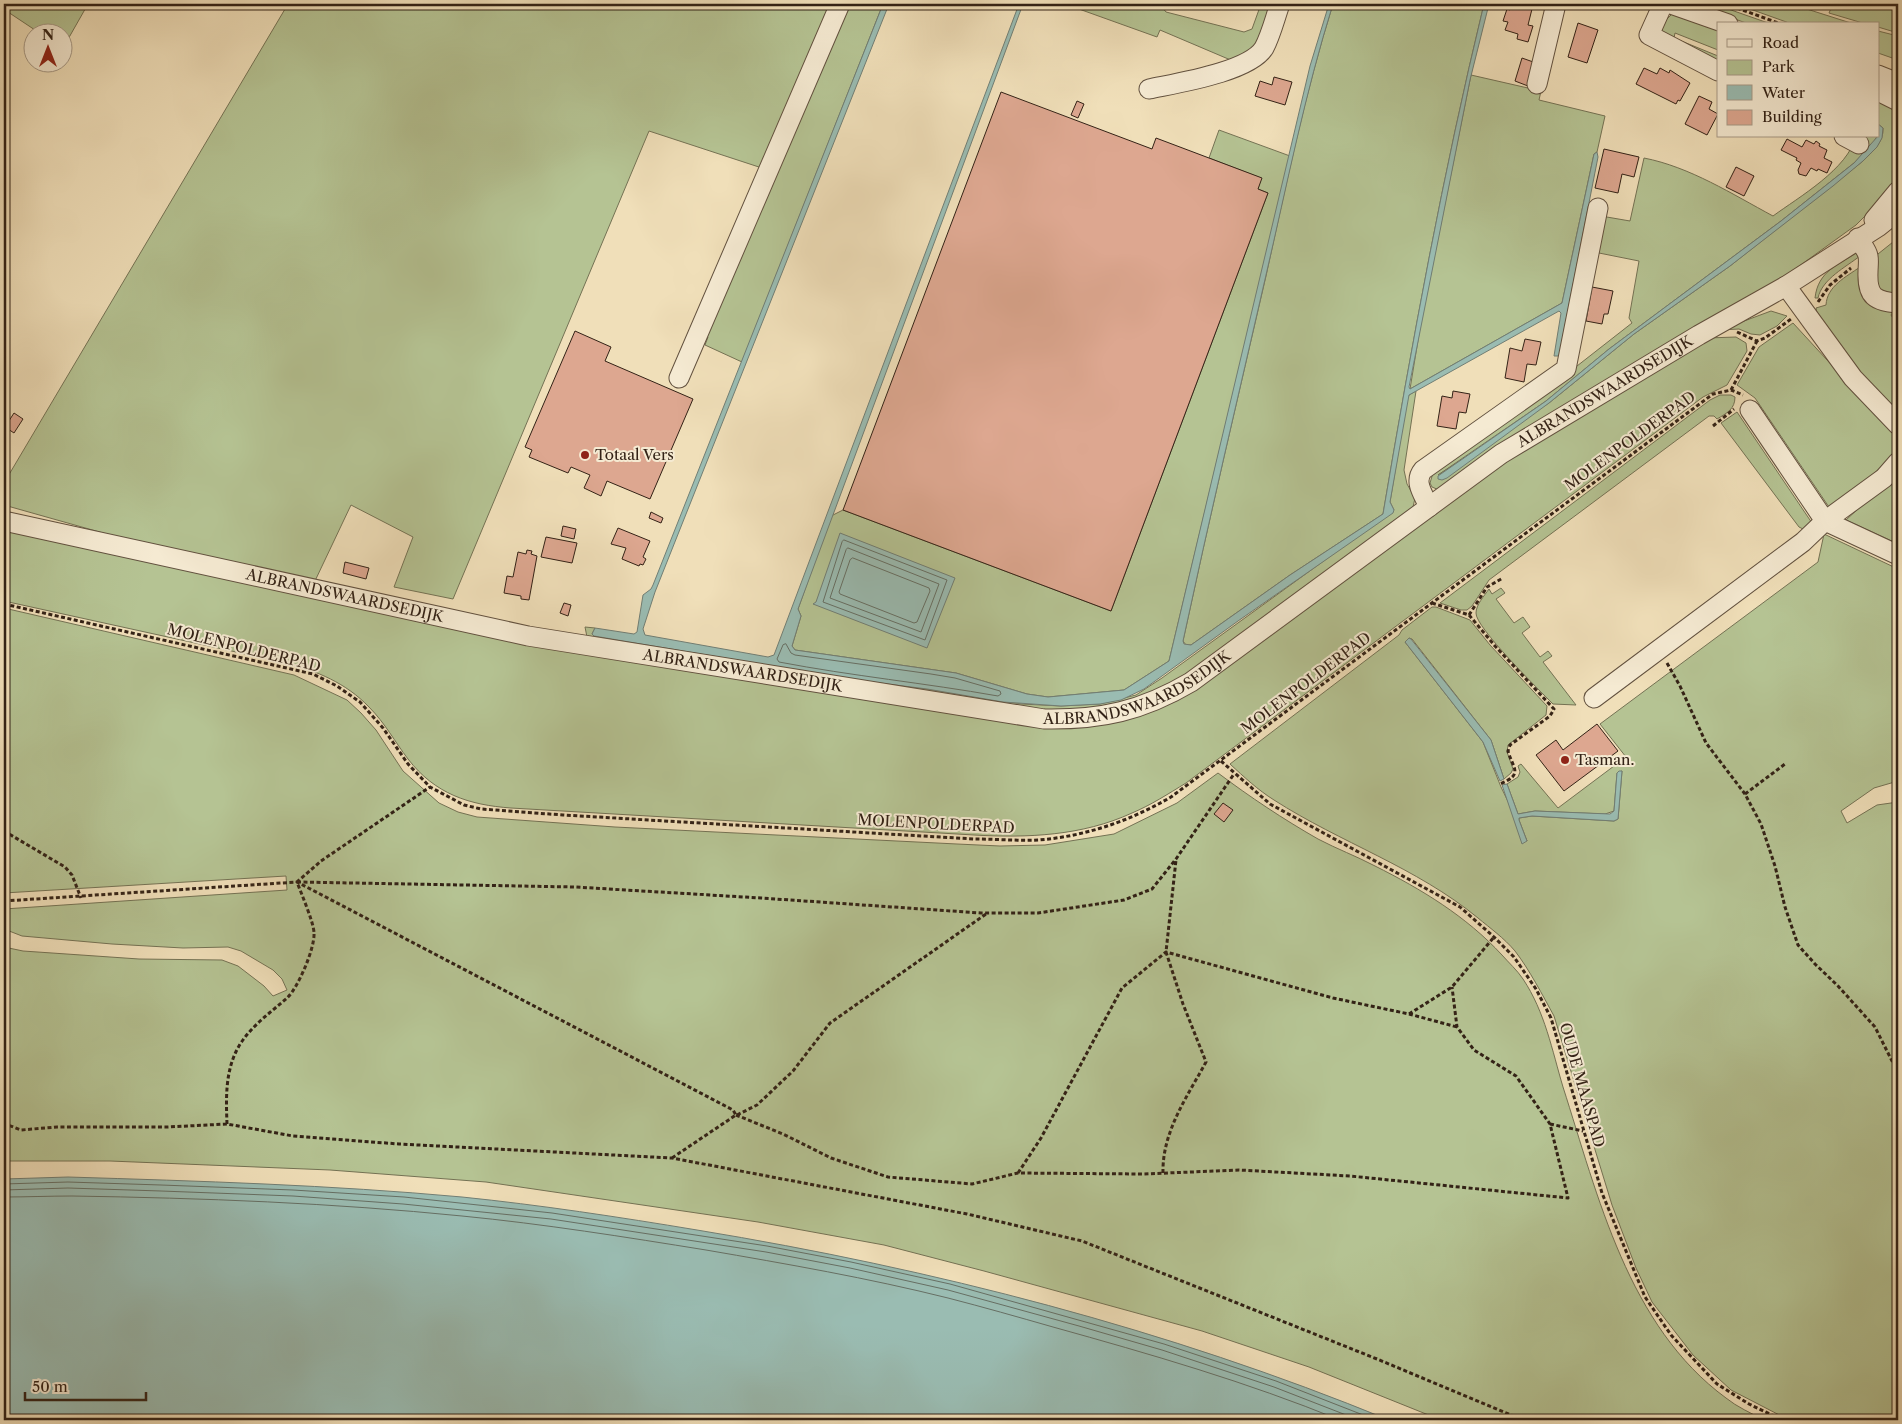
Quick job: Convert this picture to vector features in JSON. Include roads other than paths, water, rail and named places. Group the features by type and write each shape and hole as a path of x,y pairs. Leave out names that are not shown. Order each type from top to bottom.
{"street":[{"path":"679,378 840,4"},
{"path":"1149,89 1235,69 1251,60 1264,48 1280,4"},
{"path":"1537,84 1556,4"},
{"path":"1663,4 1649,35 1717,70"},
{"path":"1671,4 1730,15"},
{"path":"1880,76 1898,83"},
{"path":"1880,92 1898,101"},
{"name":"ALBRANDSWAARDSEDIJK","path":"1858,238 1898,191"},
{"path":"1429,507 1418,484 1418,479 1423,470 1566,369 1598,208"},
{"name":"ALBRANDSWAARDSEDIJK","path":"4,521 528,636 1044,719 1088,719 1123,712 1161,699 1180,688 1494,459 1539,430 1786,286 1898,211"},
{"path":"1858,238 1868,255 1869,290 1873,296 1882,302 1898,303"},
{"path":"1786,286 1853,378 1898,425"},
{"path":"1743,404 1825,521 1898,555"},
{"path":"1594,698 1803,542 1825,521 1884,478 1898,462"}],"water":[{"path":"883,4 889,4 655,592 643,629 645,635 768,657 774,655 1019,4 1023,4 798,609 801,616 792,646 795,650 956,673 1027,694 1048,697 1124,690 1169,661 1310,66 1329,4 1333,4 1297,139 1203,550 1183,641 1184,644 1191,645 1290,575 1383,514 1429,258 1484,4 1489,4 1470,80 1409,387 1410,389 1562,303 1594,154 1597,152 1598,157 1559,356 1554,356 1561,313 1559,311 1409,395 1390,502 1394,510 1393,513 1144,689 1121,700 1100,704 1061,706 1003,702 927,689 849,679 594,636 592,634 595,628 634,634 637,632 643,595 653,585"},
{"path":"1880,126 1883,128 1882,138 1877,147 1833,186 1730,266 1634,334 1549,403 1447,478 1438,479 1438,476 1546,401 1609,349 1781,221 1854,163 1876,138 1880,138"},
{"path":"840,533 955,578 927,648 813,604 816,602"},
{"path":"1409,638 1491,740 1504,779 1500,781 1483,742 1405,642"},
{"path":"1622,771 1618,819 1614,821 1532,816 1519,818 1527,841 1522,844 1502,785 1507,784 1518,814 1535,811 1610,814 1614,811 1617,773"},
{"path":"68,1177 314,1186 462,1197 609,1216 786,1246 962,1283 1135,1330 1221,1357 1389,1420 4,1420 4,1179"}],"place":[{"name":"Totaal Vers","path":"585,455"},
{"name":"Tasman.","path":"1565,760"}]}
